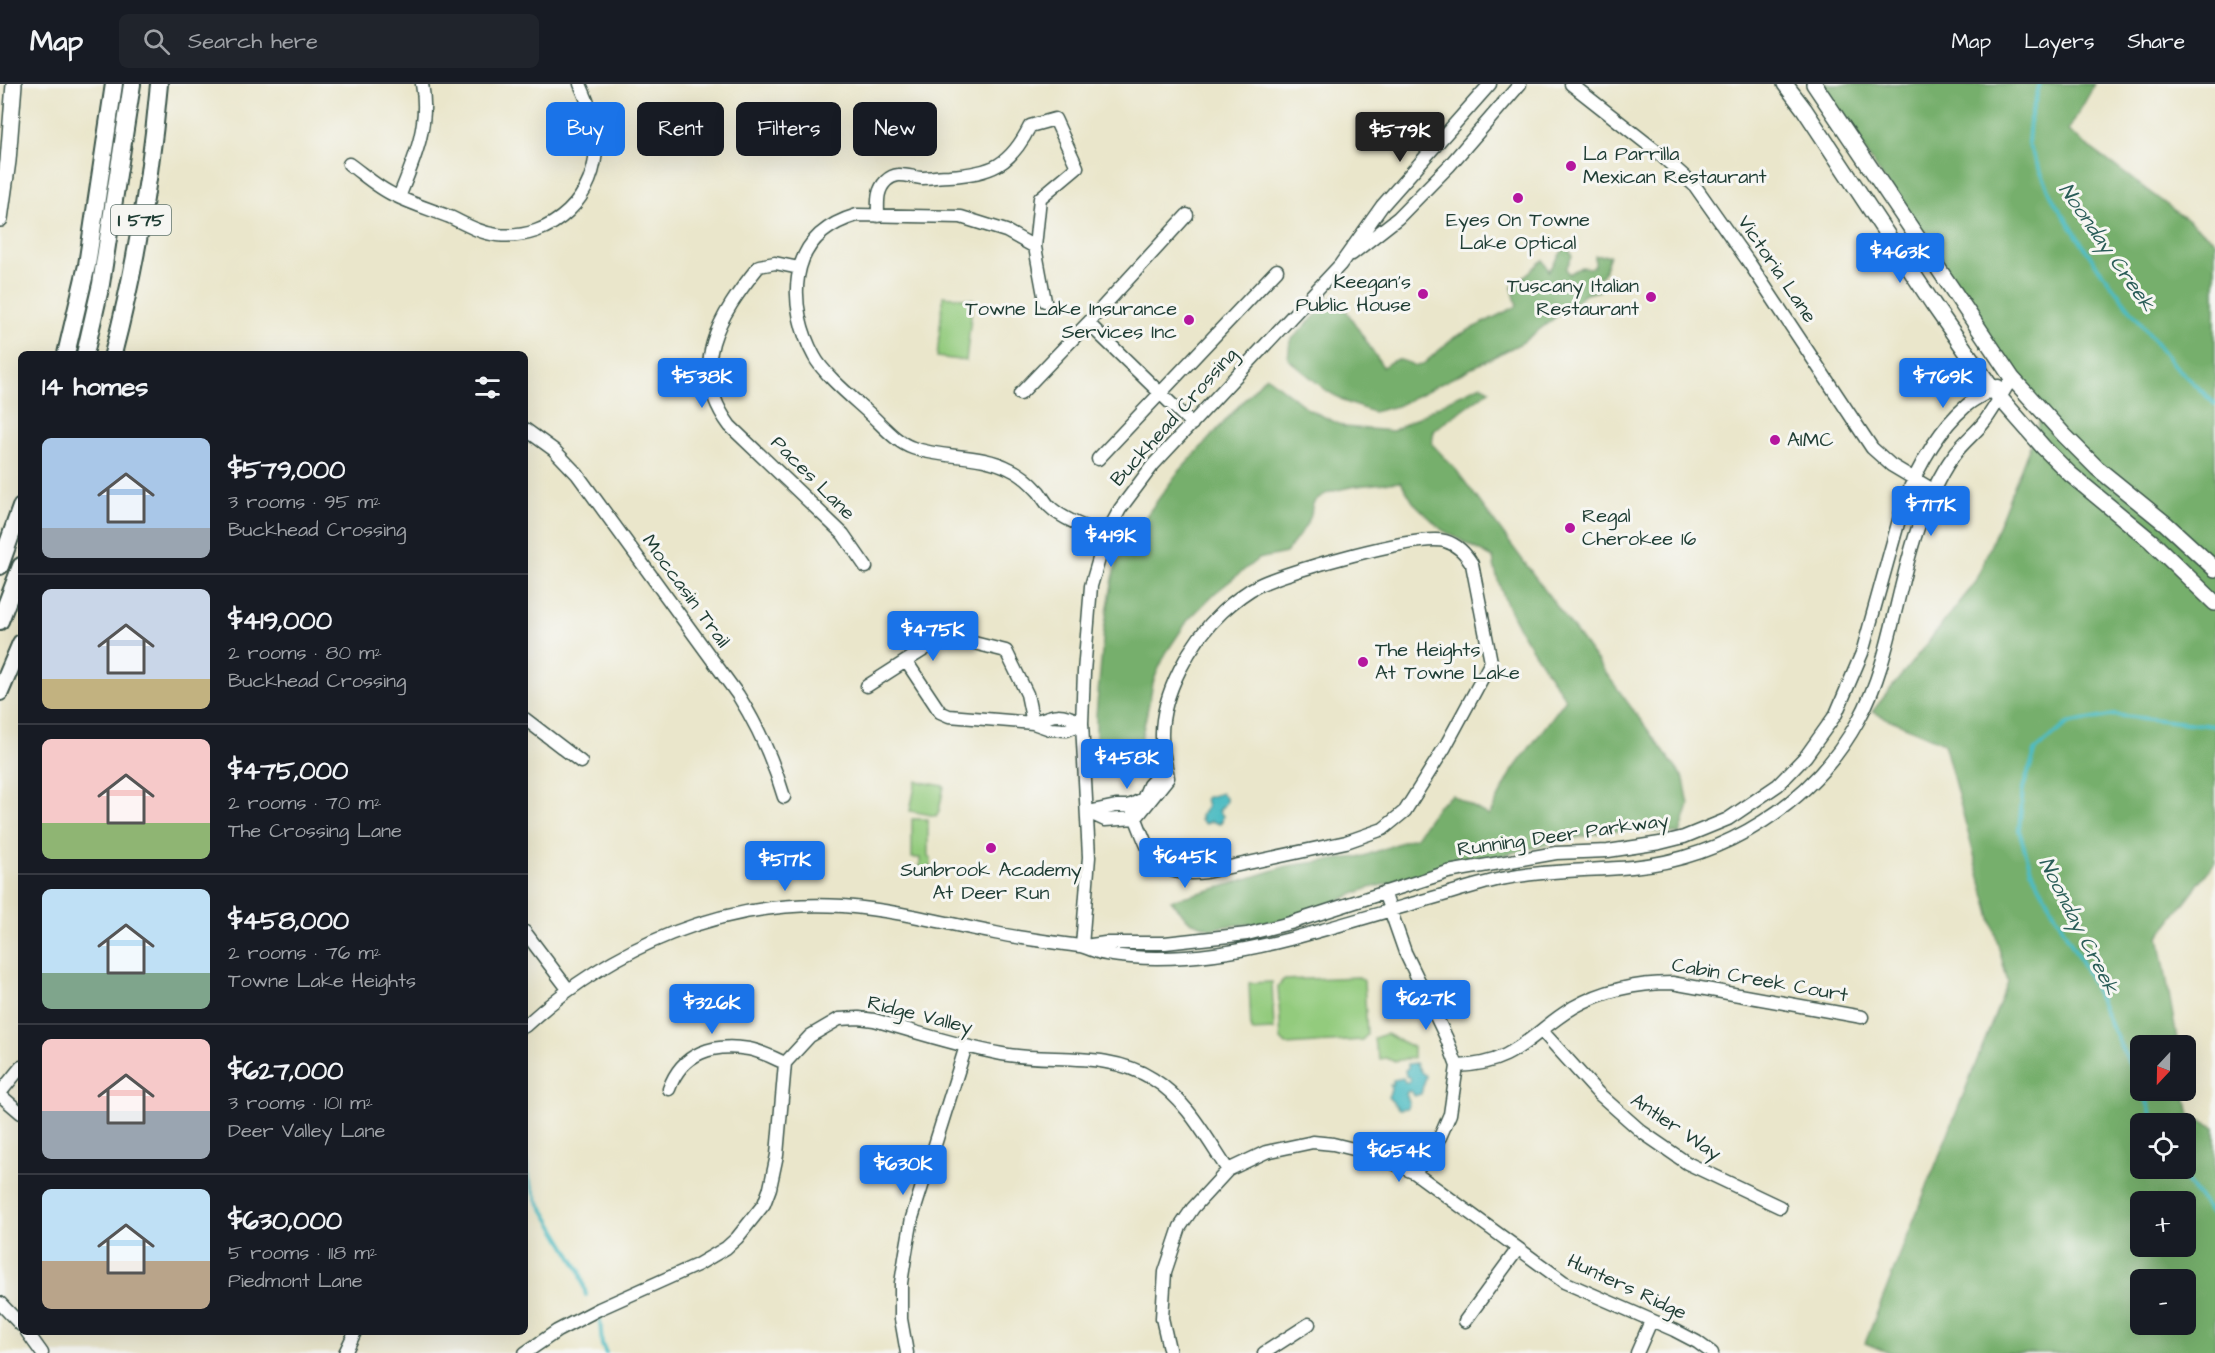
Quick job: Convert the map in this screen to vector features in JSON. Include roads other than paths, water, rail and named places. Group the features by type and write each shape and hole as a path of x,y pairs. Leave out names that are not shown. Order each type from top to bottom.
{"highway":[{"path":"87,351 101,284 132,84"},
{"name":"I 575","path":"114,351 132,274 143,213 159,84"},
{"name":"I 575","path":"67,351 87,265 112,88"},
{"path":"0,566 18,515"},
{"path":"0,621 18,574"},
{"path":"0,692 18,650"}],"main road":[{"path":"0,219 4,161 14,84"},
{"path":"1785,84 1804,109 1933,304 1996,393 2070,474 2158,548 2215,603"},
{"path":"1814,84 2012,378 2097,468 2166,524 2215,569"}],"street":[{"path":"399,197 420,144 424,110 422,84"},
{"path":"349,164 399,197 481,231 498,235 532,233 555,222 575,206 584,191 595,159 597,141 595,124 580,84"},
{"name":"Buckhead Crossing","path":"1082,946 1088,875 1088,813 1082,723 1089,604 1095,569 1106,535 1120,509 1142,478 1340,265 1382,206 1490,84"},
{"name":"Buckhead Crossing","path":"1340,265 1398,218 1469,145 1520,84"},
{"name":"Victoria Lane","path":"1571,84 1695,186 1750,264 1872,448 1891,465 1933,490"},
{"path":"878,216 878,194 887,180 903,174 920,178 985,172 1001,165 1022,141 1030,126 1055,119 1077,167 1040,198 1035,247 1046,301"},
{"path":"1035,247 1006,231 962,218 857,215 840,220 825,229 813,241 799,268 796,286 798,314 814,357 842,388 898,441 914,448 981,458 998,463 1028,480 1049,507 1085,527 1106,535"},
{"path":"1020,394 1088,324 1187,215"},
{"name":"Paces Lane","path":"799,268 776,263 759,266 738,292 720,325 711,346 708,380 720,412 730,426 843,534 866,567"},
{"path":"1098,459 1277,270"},
{"path":"1088,324 1192,424"},
{"name":"Running Deer Parkway","path":"1082,946 1105,943 1165,943 1247,934 1290,923 1448,872 1556,854 1635,848 1684,837 1728,819 1778,785 1817,743 1844,699 1862,653 1904,502 1913,478 1947,427 1966,406 1996,393 2012,378"},
{"name":"Running Deer Parkway","path":"528,1023 568,989 612,961 659,938 718,918 783,907 824,905 867,909 1025,939 1082,946 1104,954 1209,955 1265,946 1499,879 1520,875 1634,867 1684,857 1726,842 1752,829 1778,811 1808,786 1836,755 1866,705 1880,668 1919,524 1933,490 1953,456 1983,423 1996,393"},
{"name":"Moccasin Trail","path":"528,431 554,450 577,474 738,695 755,722 772,759 784,796"},
{"path":"1088,813 1105,820 1136,818 1168,778 1162,738 1165,705 1178,674 1197,643 1222,612 1257,586 1296,571 1418,542 1442,540 1454,544 1464,552 1472,564 1491,662 1445,747 1406,812 1383,829 1346,842 1206,872 1186,874 1173,873 1151,855 1136,818 1130,806"},
{"path":"867,686 946,636 1006,651 1027,694 1033,723"},
{"path":"906,661 940,712 949,716 1033,723 1050,729 1067,730 1082,723"},
{"path":"528,721 581,762"},
{"path":"1088,813 1116,806 1130,806 1143,799 1149,785 1166,767"},
{"path":"1384,892 1405,952 1446,1037 1457,1066 1450,1113 1440,1137 1415,1173"},
{"path":"528,936 568,989"},
{"name":"Cabin Creek Court","path":"1457,1066 1478,1065 1514,1052 1574,1008 1597,996 1622,988 1655,983 1672,983 1862,1017"},
{"name":"Ridge Valley","path":"784,1063 810,1036 839,1019 859,1018 1003,1054 1038,1058 1105,1060 1138,1071 1170,1092 1228,1170"},
{"name":"Antler Way","path":"1542,1031 1598,1093 1642,1132 1688,1163 1780,1207"},
{"path":"907,1353 901,1319 901,1283 912,1218 946,1103 966,1046"},
{"path":"525,1353 557,1331 599,1309 697,1265 726,1248 751,1223 764,1204 777,1155 784,1063 752,1050 735,1048 702,1052 687,1061 675,1073 669,1089"},
{"path":"18,1071 0,1094 18,1110"},
{"name":"Hunters Ridge","path":"1170,1353 1162,1318 1162,1296 1164,1272 1180,1227 1193,1208 1228,1170 1266,1152 1313,1142 1333,1144 1370,1154 1415,1173 1517,1250 1564,1282 1697,1342 1712,1353"},
{"path":"1465,1321 1517,1250"},
{"path":"0,1303 18,1322"},
{"path":"1638,1353 1651,1321"},
{"path":"1264,1353 1309,1324"},
{"path":"29,1335 42,1353"},
{"path":"345,1353 354,1335"}],"water":[{"path":"1221,793 1226,798 1226,802 1219,811 1223,816 1222,821 1219,824 1211,821 1206,824 1200,820 1202,818 1200,816 1207,807 1205,798"},
{"path":"1416,1063 1426,1076 1421,1094 1414,1096 1408,1091 1406,1094 1409,1101 1408,1108 1399,1109 1388,1097 1391,1090 1390,1085 1393,1084 1393,1080 1403,1078 1405,1082 1409,1082 1410,1078 1406,1076 1405,1070 1408,1064"}],"waterway":[{"name":"Noonday Creek","path":"2040,84 2030,119 2028,144 2054,201 2094,262 2171,362 2215,404"},
{"name":"Noonday Creek","path":"2130,1065 2090,978 2031,870 2019,830 2023,788 2036,750 2067,724 2114,715 2215,726"},
{"name":"Noonday Creek","path":"2147,1101 2151,1113"},
{"path":"528,1174 537,1199 580,1271 586,1295"},
{"name":"Noonday Creek","path":"2185,1179 2215,1219"},
{"path":"600,1320 602,1345 606,1353"}],"place":[{"name":"La Parrilla Mexican Restaurant","path":"1571,166"},
{"name":"Eyes On Towne Lake Optical","path":"1518,198"},
{"name":"Keegan's Public House","path":"1423,294"},
{"name":"Tuscany Italian Restaurant","path":"1651,297"},
{"name":"Towne Lake Insurance Services Inc","path":"1189,320"},
{"name":"AIMC","path":"1775,440"},
{"name":"Regal Cherokee 16","path":"1570,528"},
{"name":"The Heights At Towne Lake","path":"1363,662"},
{"name":"Sunbrook Academy At Deer Run","path":"991,848"}]}
